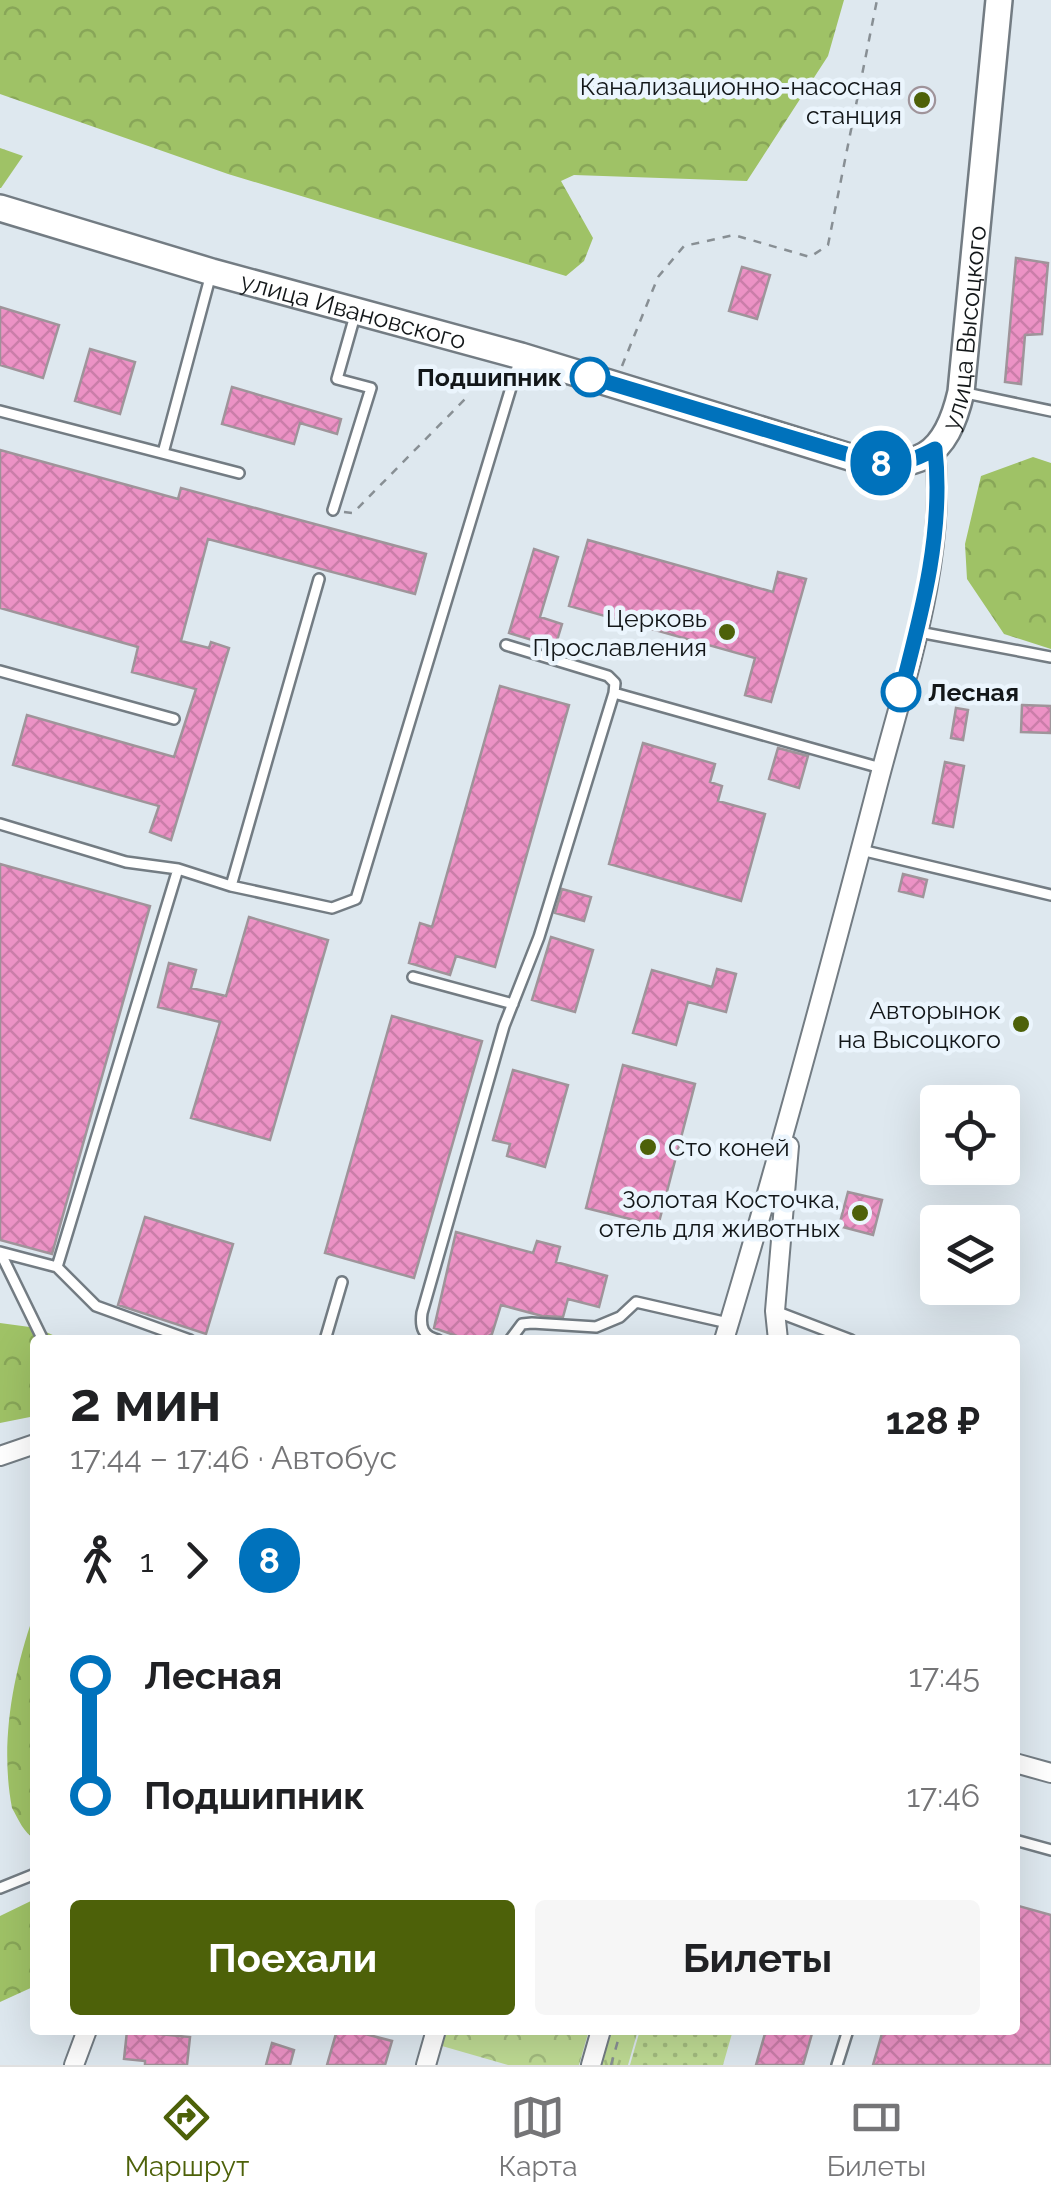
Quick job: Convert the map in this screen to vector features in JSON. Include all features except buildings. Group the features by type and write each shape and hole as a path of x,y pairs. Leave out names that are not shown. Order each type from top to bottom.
{"main road":[{"name":"улица Высоцкого","path":"935,449 954,420 961,392 1000,6"},
{"name":"улица Ивановского","path":"0,208 212,272 618,384 876,463 893,465 935,449"}],"street":[{"name":"улица Высоцкого","path":"726,1332 792,1109 917,632 938,508 935,449"},
{"name":"улица Высоцкого","path":"777,1335 774,1311 792,1109"},
{"path":"0,1456 30,1446"},
{"path":"1020,1764 1051,1773"},
{"path":"74,2065 85,2035"},
{"path":"427,2065 435,2035"},
{"path":"590,2065 599,2035"}],"lane":[{"path":"163,453 212,272"},
{"path":"333,510 372,388 337,379 357,310"},
{"path":"0,824 126,862 178,869 231,886 332,908 356,900 521,356"},
{"path":"961,392 1051,411"},
{"path":"0,411 239,473"},
{"path":"231,886 319,579"},
{"path":"917,632 1051,657"},
{"path":"425,1335 420,1325 422,1313 513,1004 539,938 614,693 615,684 608,676 506,646"},
{"path":"0,671 174,719"},
{"path":"614,693 882,768"},
{"path":"860,850 1051,894"},
{"path":"57,1267 178,869"},
{"path":"413,977 513,1004"},
{"path":"0,1252 57,1267 96,1306 176,1335"},
{"path":"0,1252 41,1335"},
{"path":"326,1335 342,1282"},
{"path":"514,1335 522,1324 532,1323 596,1328 620,1316 636,1302 726,1332"},
{"path":"774,1311 838,1335"},
{"path":"1020,1841 1051,1850"},
{"path":"0,1888 30,1876"},
{"path":"838,2065 847,2035"}],"path":[{"path":"618,384 658,276 684,246 734,235 810,257 828,245 877,0"},
{"path":"333,510 354,514 468,396"},
{"path":"611,2065 620,2035"}],"green space":[{"path":"0,0 844,0 828,56 747,181 574,175 561,181 593,238 584,261 566,276 228,174 0,94"},
{"path":"0,148 23,156 1,188 0,188"},
{"path":"1033,457 1051,463 1051,649 1004,634 967,579 965,544 981,476"},
{"path":"0,1323 37,1328 53,1335 30,1335 30,1417 0,1423"},
{"path":"30,1627 30,1834 12,1808 7,1760 19,1663"},
{"path":"30,1901 30,1988 0,2002 0,1916"},
{"path":"445,2035 588,2035 579,2065 508,2065 442,2046"},
{"path":"609,2035 637,2035 628,2065 600,2065"},
{"path":"639,2035 732,2035 723,2065 630,2065"}],"bus line":[{"name":"8","path":"590,377 876,463 893,465 935,449 940,492 935,538 901,692"}],"place":[{"name":"Канализационно-насосная станция","path":"922,100"},
{"name":"Подшипник","path":"590,377"},
{"name":"Церковь Прославления","path":"727,632"},
{"name":"Лесная","path":"901,692"},
{"name":"Авторынок на Высоцкого","path":"1021,1024"},
{"name":"Сто коней","path":"648,1147"},
{"name":"Золотая Косточка, отель для животных","path":"860,1213"}]}
